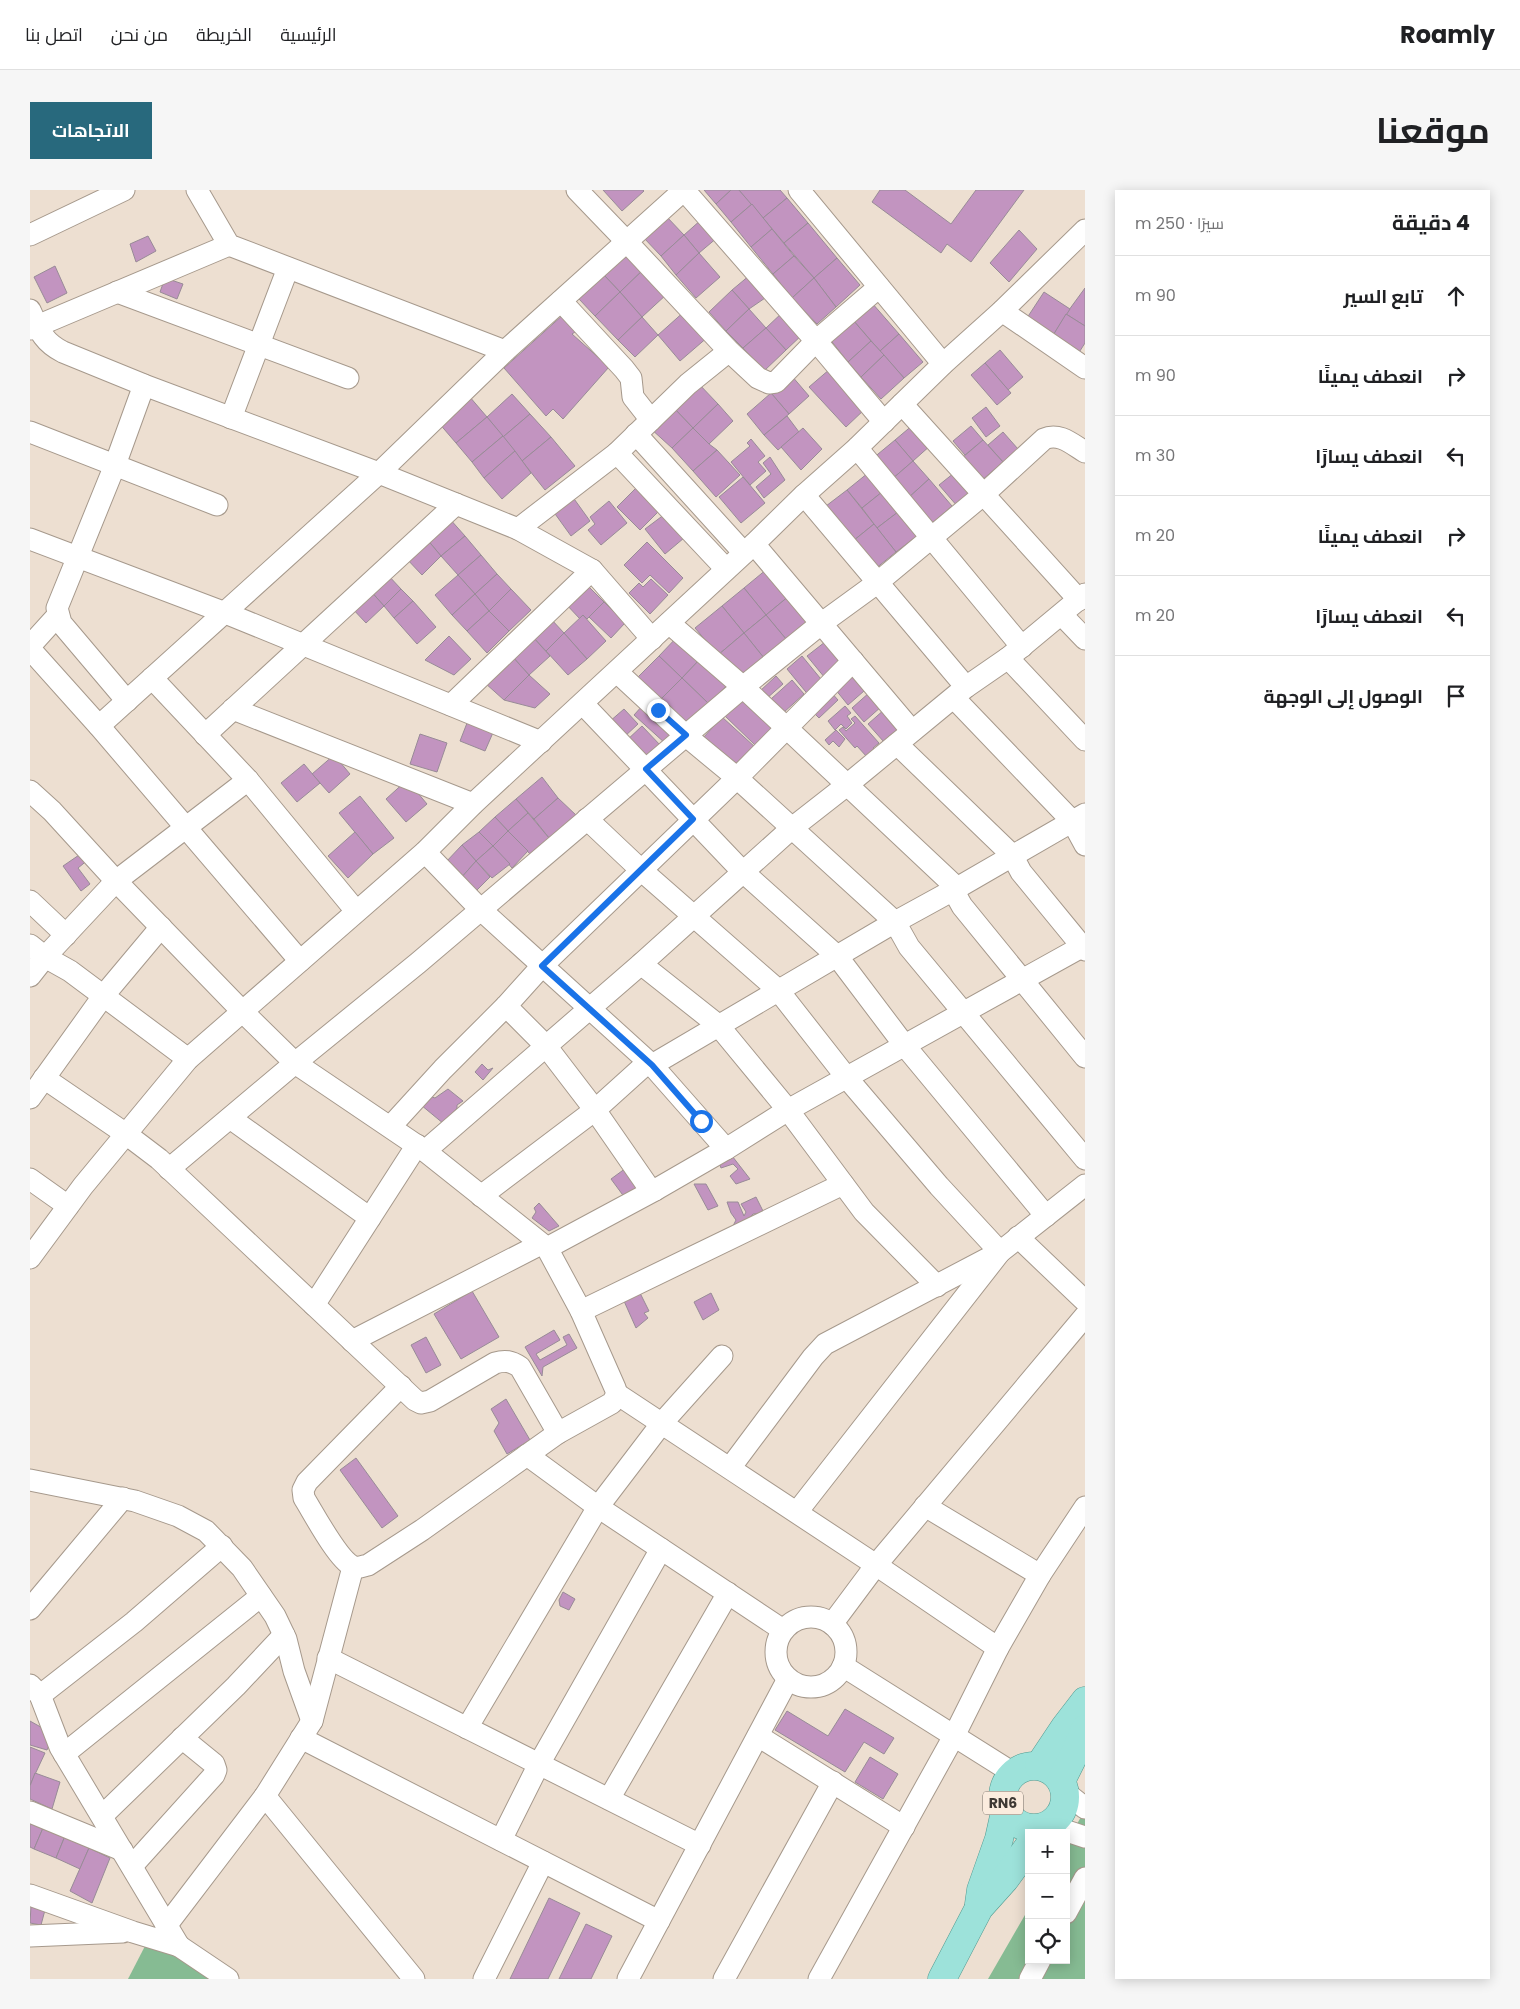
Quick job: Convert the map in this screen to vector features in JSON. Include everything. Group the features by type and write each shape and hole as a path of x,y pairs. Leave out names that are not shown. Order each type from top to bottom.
{"main road":[{"name":"RN6","path":"1043,1829 1059,1816 1064,1805 1062,1786 1065,1726 1085,1701"},
{"name":"RN6","path":"1062,1786 1085,1729"},
{"name":"RN6","path":"979,1908 981,1890 999,1839 1005,1812 1002,1798 1005,1784 1013,1773 1026,1767 1062,1786"},
{"name":"RN6","path":"1005,1812 1014,1822 1028,1829"},
{"name":"RN6","path":"942,1979 979,1908 1025,1850"}],"street":[{"path":"30,235 124,190"},
{"path":"197,190 230,245 505,351"},
{"path":"577,190 729,351 758,378 769,383 776,382 816,342 879,287"},
{"path":"99,726 379,472 505,351 684,190 884,422"},
{"path":"799,190 944,364"},
{"path":"30,1258 68,1206 188,1059 425,852 473,804 583,704 804,495 857,448 1085,230"},
{"path":"230,245 117,292 32,321 43,339 53,347 144,385 379,472 518,529 592,570 652,639"},
{"path":"231,418 288,268"},
{"path":"117,292 348,378"},
{"path":"561,301 631,378 633,397 651,420"},
{"path":"1002,311 1085,368"},
{"path":"518,529 616,453 688,384 729,351"},
{"path":"127,701 61,622 57,608 115,465 144,385"},
{"path":"314,1305 370,1218 421,1148 546,1046 641,964 742,871 792,828 960,692 1015,653 1082,597 902,404"},
{"path":"30,432 217,505"},
{"path":"352,1340 655,1190 788,1110 1084,947 1021,872 1012,855 904,737 853,661 822,623 636,434"},
{"path":"169,1169 418,963 743,687 822,623 877,583 984,494 1044,439 1050,436 1061,437 1085,452"},
{"path":"857,448 931,537 1015,653 1085,740"},
{"path":"616,453 726,569"},
{"path":"804,495 877,583 960,692 1079,817 1085,845"},
{"path":"205,734 456,504"},
{"path":"30,540 223,612 541,742"},
{"path":"451,705 592,570"},
{"path":"58,615 30,647 300,961"},
{"path":"1062,615 1085,639"},
{"path":"669,623 743,687 957,888 957,897 962,906 1085,1057"},
{"path":"391,1126 542,966 737,778 853,661"},
{"path":"617,672 895,922 909,947 1085,1159"},
{"path":"152,678 248,780 356,911"},
{"path":"583,704 742,871 837,956 905,1046 1046,1216"},
{"path":"233,709 473,804"},
{"path":"30,976 38,951 66,935 116,881 248,780"},
{"path":"30,791 52,811 116,881 295,1063 421,1148 544,1246 581,1311 617,1394 662,1422 998,1648"},
{"path":"482,1196 595,1110 646,1064 652,1065 895,922 1079,817"},
{"path":"587,819 778,990 847,1078 939,1186 1000,1252"},
{"path":"425,852 480,909 652,1065 726,1149"},
{"path":"30,901 66,935"},
{"path":"30,1098 104,995 161,927"},
{"path":"38,951 104,995 188,1059"},
{"path":"641,964 718,1025 788,1110 864,1212 886,1237 937,1286"},
{"path":"506,1006 546,1046 595,1110 649,1188 655,1190"},
{"path":"44,1078 126,1134 169,1169 415,1400 425,1403 494,1363 504,1360 513,1362 520,1367 558,1433"},
{"path":"230,1118 370,1218"},
{"path":"30,1179 68,1206"},
{"path":"581,1311 843,1184"},
{"path":"730,1468 813,1357 825,1344 1000,1252 1085,1185"},
{"path":"1018,1238 1085,1301"},
{"path":"797,1512 1000,1252"},
{"path":"832,1624 876,1565 1085,1316"},
{"path":"467,1728 598,1507 662,1422 722,1356"},
{"path":"401,1386 307,1482 303,1490 304,1498 339,1553 353,1566 368,1565 422,1530 558,1433 612,1403 617,1394"},
{"path":"526,1455 598,1507 783,1630"},
{"path":"30,1480 123,1498 178,1516 206,1531 242,1568 275,1616 284,1635 306,1730 501,1840 659,1921"},
{"path":"30,1609 123,1498"},
{"path":"925,1506 1040,1576"},
{"path":"819,1979 954,1736 998,1648 1040,1576 1085,1507"},
{"path":"179,1946 64,1754 35,1690 134,1622 222,1546"},
{"path":"501,1840 539,1764 661,1549"},
{"path":"166,1926 265,1796 306,1730 353,1566"},
{"path":"609,1799 728,1593"},
{"path":"64,1754 261,1596"},
{"path":"807,1617 816,1617 832,1624 843,1639 845,1657 843,1666 838,1674 831,1680 814,1687 805,1687 788,1679 778,1665 776,1656 776,1647 783,1630 790,1623 807,1617"},
{"path":"102,1816 284,1635"},
{"path":"328,1658 700,1845"},
{"path":"843,1666 1013,1773"},
{"path":"628,1979 788,1679"},
{"path":"758,1736 904,1827"},
{"path":"127,1858 214,1775 216,1770 214,1764 182,1738"},
{"path":"724,1979 833,1782"},
{"path":"265,1796 414,1979"},
{"path":"30,1812 127,1858"},
{"path":"1070,1836 1085,1838"},
{"path":"484,1979 543,1862"},
{"path":"1070,1906 1085,1878"},
{"path":"30,1894 133,1932 179,1946 228,1979"},
{"path":"30,1936 133,1932"},
{"path":"1030,1979 1038,1964"}],"green space":[{"path":"1085,1810 1085,1979 988,1979 1025,1915 1025,1964 1070,1964 1070,1836"},
{"path":"161,1915 221,1979 128,1979"}],"building":[{"path":"603,190 643,190 644,191 622,211"},
{"path":"704,190 731,190 716,204"},
{"path":"731,190 739,190 752,204 731,222 716,204"},
{"path":"739,190 780,190 787,198 763,218"},
{"path":"880,190 905,190 951,224 976,190 1024,190 971,262 947,244 941,253 872,202"},
{"path":"787,198 808,223 784,243 763,218"},
{"path":"752,204 772,229 751,247 731,222"},
{"path":"666,216 684,235 661,256 643,237"},
{"path":"702,219 718,237 699,253 684,235"},
{"path":"808,223 837,258 814,278 784,243"},
{"path":"772,229 794,256 773,274 751,247"},
{"path":"1019,230 1037,249 1009,282 990,263"},
{"path":"684,235 699,253 676,275 661,256"},
{"path":"148,236 156,251 136,262 130,244"},
{"path":"627,251 644,269 620,292 603,274"},
{"path":"699,253 720,277 696,298 676,275"},
{"path":"794,256 814,278 792,298 773,274"},
{"path":"837,258 860,285 836,307 814,278"},
{"path":"55,266 67,293 47,303 34,277"},
{"path":"644,269 667,294 642,317 620,292"},
{"path":"603,274 620,292 595,316 579,299"},
{"path":"750,275 768,296 749,309 732,290"},
{"path":"165,278 183,284 177,299 160,292"},
{"path":"814,278 836,307 817,324 792,298"},
{"path":"1085,288 1085,326 1066,314"},
{"path":"732,290 749,309 726,331 709,312"},
{"path":"620,292 642,317 618,340 595,316"},
{"path":"1044,292 1070,309 1052,337 1025,321"},
{"path":"872,303 899,334 880,351 853,320"},
{"path":"749,309 766,328 743,348 726,331"},
{"path":"686,310 709,336 680,361 658,335"},
{"path":"784,311 804,333 786,350 766,328"},
{"path":"564,314 578,330 572,334 609,367 563,419 553,409 546,416 504,368"},
{"path":"1066,314 1085,326 1085,343 1078,354 1052,337"},
{"path":"642,317 658,335 635,357 618,340"},
{"path":"853,320 871,341 848,362 829,338"},
{"path":"766,328 786,350 764,371 743,348"},
{"path":"899,334 923,362 904,378 880,351"},
{"path":"871,341 884,355 861,377 848,362"},
{"path":"1000,350 1023,377 1008,390 985,363"},
{"path":"884,355 904,378 881,399 861,377"},
{"path":"985,363 1011,393 997,405 971,375"},
{"path":"830,369 866,408 846,427 809,387"},
{"path":"791,375 809,396 789,414 771,393"},
{"path":"697,382 718,404 693,428 672,406"},
{"path":"771,393 789,414 764,435 747,414"},
{"path":"512,394 530,414 503,437 487,417"},
{"path":"469,396 487,417 456,443 438,422"},
{"path":"718,404 733,421 709,444 693,428"},
{"path":"672,406 693,428 672,448 650,428"},
{"path":"986,407 1000,426 986,437 972,418"},
{"path":"530,414 551,437 522,461 503,437"},
{"path":"787,416 799,432 778,450 764,435"},
{"path":"487,417 503,436 472,462 456,443"},
{"path":"914,424 931,445 913,461 895,440"},
{"path":"971,426 983,440 965,455 953,441"},
{"path":"693,428 717,450 693,471 672,448"},
{"path":"803,428 822,449 801,470 781,447"},
{"path":"1003,432 1018,449 1003,462 988,445"},
{"path":"503,436 515,451 484,478 472,462"},
{"path":"551,437 575,466 545,490 522,461"},
{"path":"751,439 765,456 758,462 766,471 750,485 731,462 750,446 747,443"},
{"path":"895,440 913,461 891,480 872,459"},
{"path":"983,440 1003,462 981,481 962,458"},
{"path":"717,450 740,475 716,497 693,471"},
{"path":"515,451 531,473 502,499 484,478"},
{"path":"770,457 785,480 764,498 756,487 771,474 763,463"},
{"path":"913,461 929,479 907,499 891,480"},
{"path":"868,473 882,492 862,508 847,490"},
{"path":"954,473 972,495 958,507 939,485"},
{"path":"743,477 765,503 741,523 719,497"},
{"path":"929,479 952,506 929,526 907,499"},
{"path":"639,485 662,508 640,530 617,507"},
{"path":"847,490 874,524 853,541 826,506"},
{"path":"882,492 898,512 877,528 862,508"},
{"path":"572,496 590,521 571,536 553,511"},
{"path":"609,501 627,523 601,545 588,530 595,524 590,517"},
{"path":"898,512 917,536 896,552 877,528"},
{"path":"665,514 684,538 665,554 645,529"},
{"path":"449,518 465,536 441,556 426,538"},
{"path":"874,524 896,552 875,569 853,541"},
{"path":"465,536 481,555 458,575 441,556"},
{"path":"426,538 441,556 422,575 405,557"},
{"path":"647,542 683,578 669,593 650,575 642,583 624,565"},
{"path":"481,555 497,574 475,594 458,575"},
{"path":"767,569 789,596 766,615 744,588"},
{"path":"387,574 401,589 384,606 369,589"},
{"path":"497,574 511,589 489,611 475,594"},
{"path":"458,575 475,594 452,615 435,595"},
{"path":"651,579 668,595 650,614 629,593 639,583 643,587"},
{"path":"585,583 604,602 587,619 583,615 580,619 565,603"},
{"path":"744,588 766,615 744,633 722,606"},
{"path":"369,589 384,606 366,623 350,606"},
{"path":"401,589 413,601 394,618 384,606"},
{"path":"511,589 531,610 509,631 489,611"},
{"path":"475,594 489,611 467,631 452,615"},
{"path":"789,596 809,621 786,639 766,615"},
{"path":"413,601 436,627 417,644 394,618"},
{"path":"604,602 625,623 611,638 589,617"},
{"path":"722,606 744,633 718,655 695,628"},
{"path":"489,611 509,631 487,653 467,631"},
{"path":"583,615 606,641 587,659 564,633"},
{"path":"766,615 786,639 764,658 744,633"},
{"path":"551,619 564,633 546,651 532,636"},
{"path":"564,633 587,659 568,675 546,651"},
{"path":"744,633 764,658 737,679 718,655"},
{"path":"679,635 702,657 682,678 659,656"},
{"path":"449,636 471,659 454,675 425,660"},
{"path":"532,636 550,656 529,675 511,655"},
{"path":"825,642 843,665 825,678 807,656"},
{"path":"511,655 529,675 504,700 485,683"},
{"path":"659,656 682,678 660,700 637,678"},
{"path":"802,656 825,684 810,697 787,669"},
{"path":"702,657 729,683 709,704 682,678"},
{"path":"529,675 550,694 535,708 504,700"},
{"path":"851,675 864,691 848,705 835,689"},
{"path":"776,676 783,684 766,699 759,692"},
{"path":"682,678 709,704 687,727 660,700"},
{"path":"792,680 804,694 783,713 771,699"},
{"path":"830,691 838,700 819,718 811,710"},
{"path":"870,692 882,706 864,722 852,708"},
{"path":"744,694 776,725 756,746 724,715"},
{"path":"643,705 674,734 666,744 634,715"},
{"path":"845,706 851,713 847,716 852,723 846,729 841,724 835,730 828,721"},
{"path":"624,709 638,724 623,738 609,722"},
{"path":"885,709 900,728 884,742 868,724"},
{"path":"855,716 879,743 873,748 875,750 867,757 857,746 855,748 839,730 843,727 846,731 855,723 851,719"},
{"path":"722,717 755,747 736,768 703,738"},
{"path":"469,718 495,728 485,751 460,741"},
{"path":"642,726 661,746 645,761 626,741"},
{"path":"836,730 845,739 839,747 833,741 829,745 825,740"},
{"path":"420,734 447,743 437,772 410,764"},
{"path":"334,755 350,774 329,793 312,774"},
{"path":"304,764 320,783 297,802 281,783"},
{"path":"542,777 558,798 534,819 516,799"},
{"path":"407,780 427,804 406,822 386,799"},
{"path":"360,796 394,838 373,854 339,813"},
{"path":"558,798 577,816 549,838 534,819"},
{"path":"516,799 528,813 508,831 495,817"},
{"path":"528,813 549,838 531,855 508,831"},
{"path":"495,817 508,831 493,846 479,832"},
{"path":"508,831 528,851 512,868 493,846"},
{"path":"355,832 373,854 348,878 328,856"},
{"path":"479,832 493,846 476,861 462,845"},
{"path":"462,845 476,861 461,878 445,863"},
{"path":"493,846 510,864 492,878 476,861"},
{"path":"82,853 89,859 78,868 90,884 81,891 63,866"},
{"path":"476,861 490,877 474,893 461,878"},
{"path":"482,1064 488,1070 493,1068 483,1080 475,1072"},
{"path":"448,1089 463,1101 457,1105 457,1108 444,1124 421,1105 429,1096 435,1098"},
{"path":"729,1152 750,1179 736,1184 730,1176 738,1169 733,1164 721,1168 718,1160"},
{"path":"626,1168 643,1185 625,1198 611,1179"},
{"path":"694,1184 706,1184 718,1206 708,1210"},
{"path":"756,1197 764,1213 753,1214 747,1221 733,1226 736,1220 727,1202 738,1202 744,1216 746,1212 741,1204"},
{"path":"539,1203 559,1226 549,1231 532,1218 536,1212 534,1208"},
{"path":"472,1291 499,1337 461,1359 434,1314"},
{"path":"640,1293 649,1311 644,1313 648,1318 636,1328 624,1301"},
{"path":"711,1293 719,1310 703,1320 694,1302"},
{"path":"554,1330 560,1340 536,1354 540,1360 567,1345 563,1337 569,1334 577,1348 543,1367 542,1376 525,1347"},
{"path":"426,1337 441,1365 426,1373 411,1345"},
{"path":"506,1399 530,1440 507,1454 494,1431 499,1423 491,1409"},
{"path":"356,1458 398,1516 382,1528 340,1470"},
{"path":"563,1592 575,1599 569,1610 560,1606 559,1600"},
{"path":"845,1709 894,1738 884,1754 864,1742 845,1772 775,1730 787,1711 828,1736"},
{"path":"30,1721 46,1730 52,1739 47,1750 30,1745"},
{"path":"30,1747 45,1753 30,1785"},
{"path":"870,1757 898,1774 883,1799 855,1782"},
{"path":"35,1773 60,1782 52,1809 30,1799 30,1786"},
{"path":"30,1822 43,1828 34,1849 30,1847"},
{"path":"43,1828 65,1836 56,1858 34,1849"},
{"path":"65,1836 89,1848 80,1869 56,1858"},
{"path":"89,1848 110,1858 92,1903 70,1891"},
{"path":"549,1898 580,1913 548,1979 510,1979"},
{"path":"31,1906 45,1910 41,1925 30,1923"},
{"path":"586,1924 612,1936 591,1979 559,1979"}],"route":[{"path":"658,710 686,735 646,769 693,819 542,966 652,1065 701,1121"}]}
